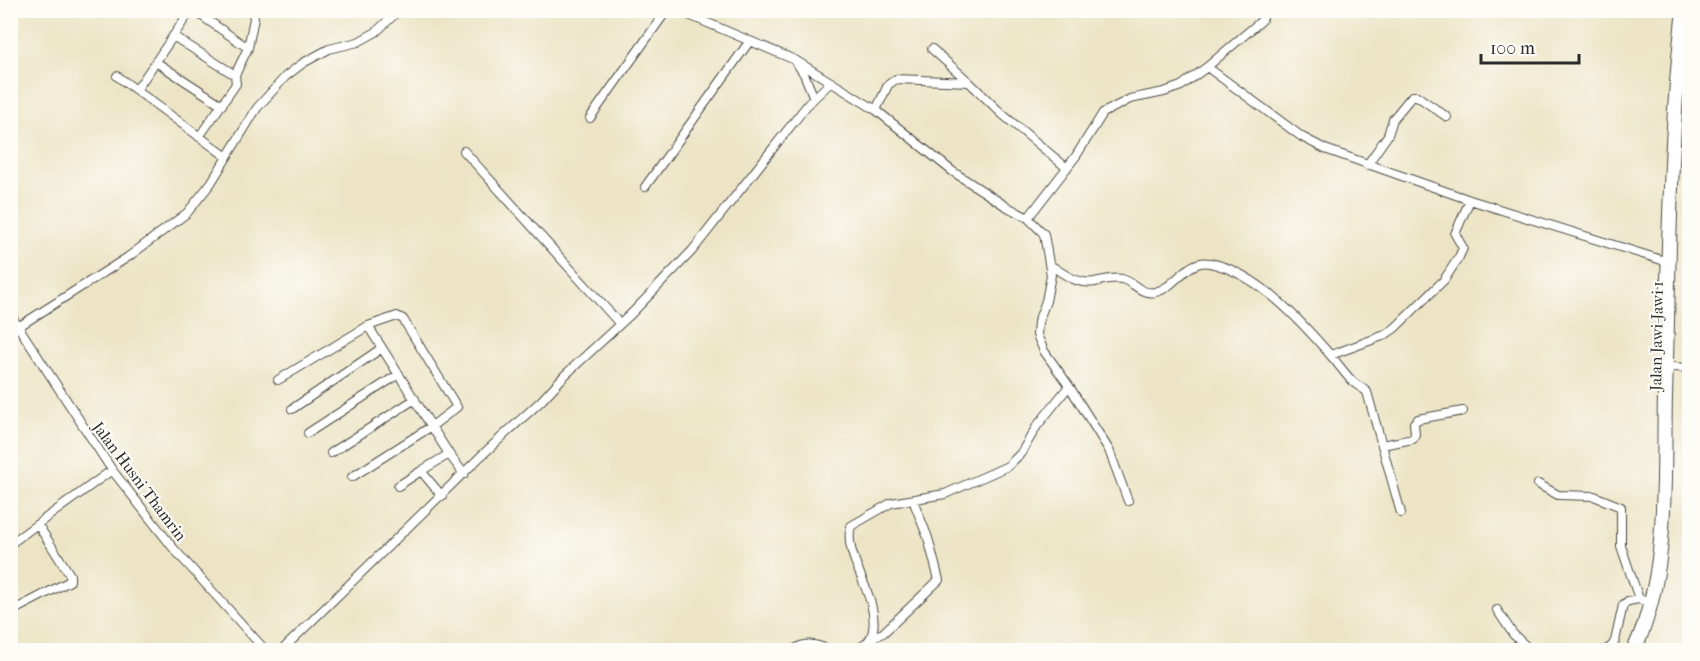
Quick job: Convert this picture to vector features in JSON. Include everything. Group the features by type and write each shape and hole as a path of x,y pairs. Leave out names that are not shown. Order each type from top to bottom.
{"highway":[{"path":"1634,651 1661,526 1668,394 1668,262 1673,202 1675,97 1684,10"},
{"name":"Jalan Jawi-Jawi 1","path":"1644,651 1658,611 1665,574 1668,394 1672,367 1673,202 1680,98 1689,20"}],"street":[{"path":"137,89 192,10 249,48"},
{"path":"199,137 236,84 235,75 249,48 254,16 250,10"},
{"path":"18,327 128,257 187,213 211,183 258,108 286,76 303,63 329,49 346,46 376,32 399,10"},
{"path":"590,118 667,10"},
{"path":"677,10 795,60 876,110 952,171 1004,206 1028,218 1044,234 1051,275 1046,301 1038,322 1037,335 1044,351 1109,450 1128,501"},
{"path":"1028,218 1066,168 1102,112 1131,99 1182,86 1261,21 1262,10"},
{"path":"173,36 235,75"},
{"path":"645,187 749,42"},
{"path":"932,49 1002,114 1066,168"},
{"path":"795,60 814,98"},
{"path":"156,62 222,105"},
{"path":"1207,67 1302,137 1325,149 1470,200 1668,262"},
{"path":"117,76 227,157"},
{"path":"876,110 888,85 896,79 969,82"},
{"path":"282,651 620,324 692,251 814,98 831,82"},
{"path":"1367,165 1388,135 1393,119 1412,96 1417,96 1447,117"},
{"path":"464,151 620,324"},
{"path":"1335,353 1390,332 1444,280 1462,252 1462,244 1455,234 1470,200"},
{"path":"1050,265 1080,282 1120,278 1149,292 1162,290 1197,263 1210,263 1228,268 1274,297 1335,353 1354,383 1367,392 1401,513"},
{"name":"Jalan Husni Thamrin","path":"10,314 112,470 174,549 265,651"},
{"path":"278,380 368,326 397,316 403,319 457,406 432,426 352,477"},
{"path":"368,326 464,474"},
{"path":"292,409 382,348"},
{"path":"1672,367 1689,368"},
{"path":"308,433 399,374"},
{"path":"792,651 805,644 830,649 856,650 863,648 871,638 874,628 873,608 851,550 848,536 851,526 891,503 945,494 1008,466 1021,453 1038,426 1069,386"},
{"path":"331,453 415,399"},
{"path":"1382,445 1413,439 1416,420 1463,411"},
{"path":"398,486 449,454"},
{"path":"10,544 112,470"},
{"path":"422,471 442,496"},
{"path":"1538,484 1558,495 1594,496 1621,507 1621,546 1645,601 1628,601 1623,605 1615,641 1606,651"},
{"path":"871,638 883,633 939,580 928,538 913,500"},
{"path":"10,612 70,582 70,575 38,525"},
{"path":"1497,610 1513,634 1530,651"}]}
